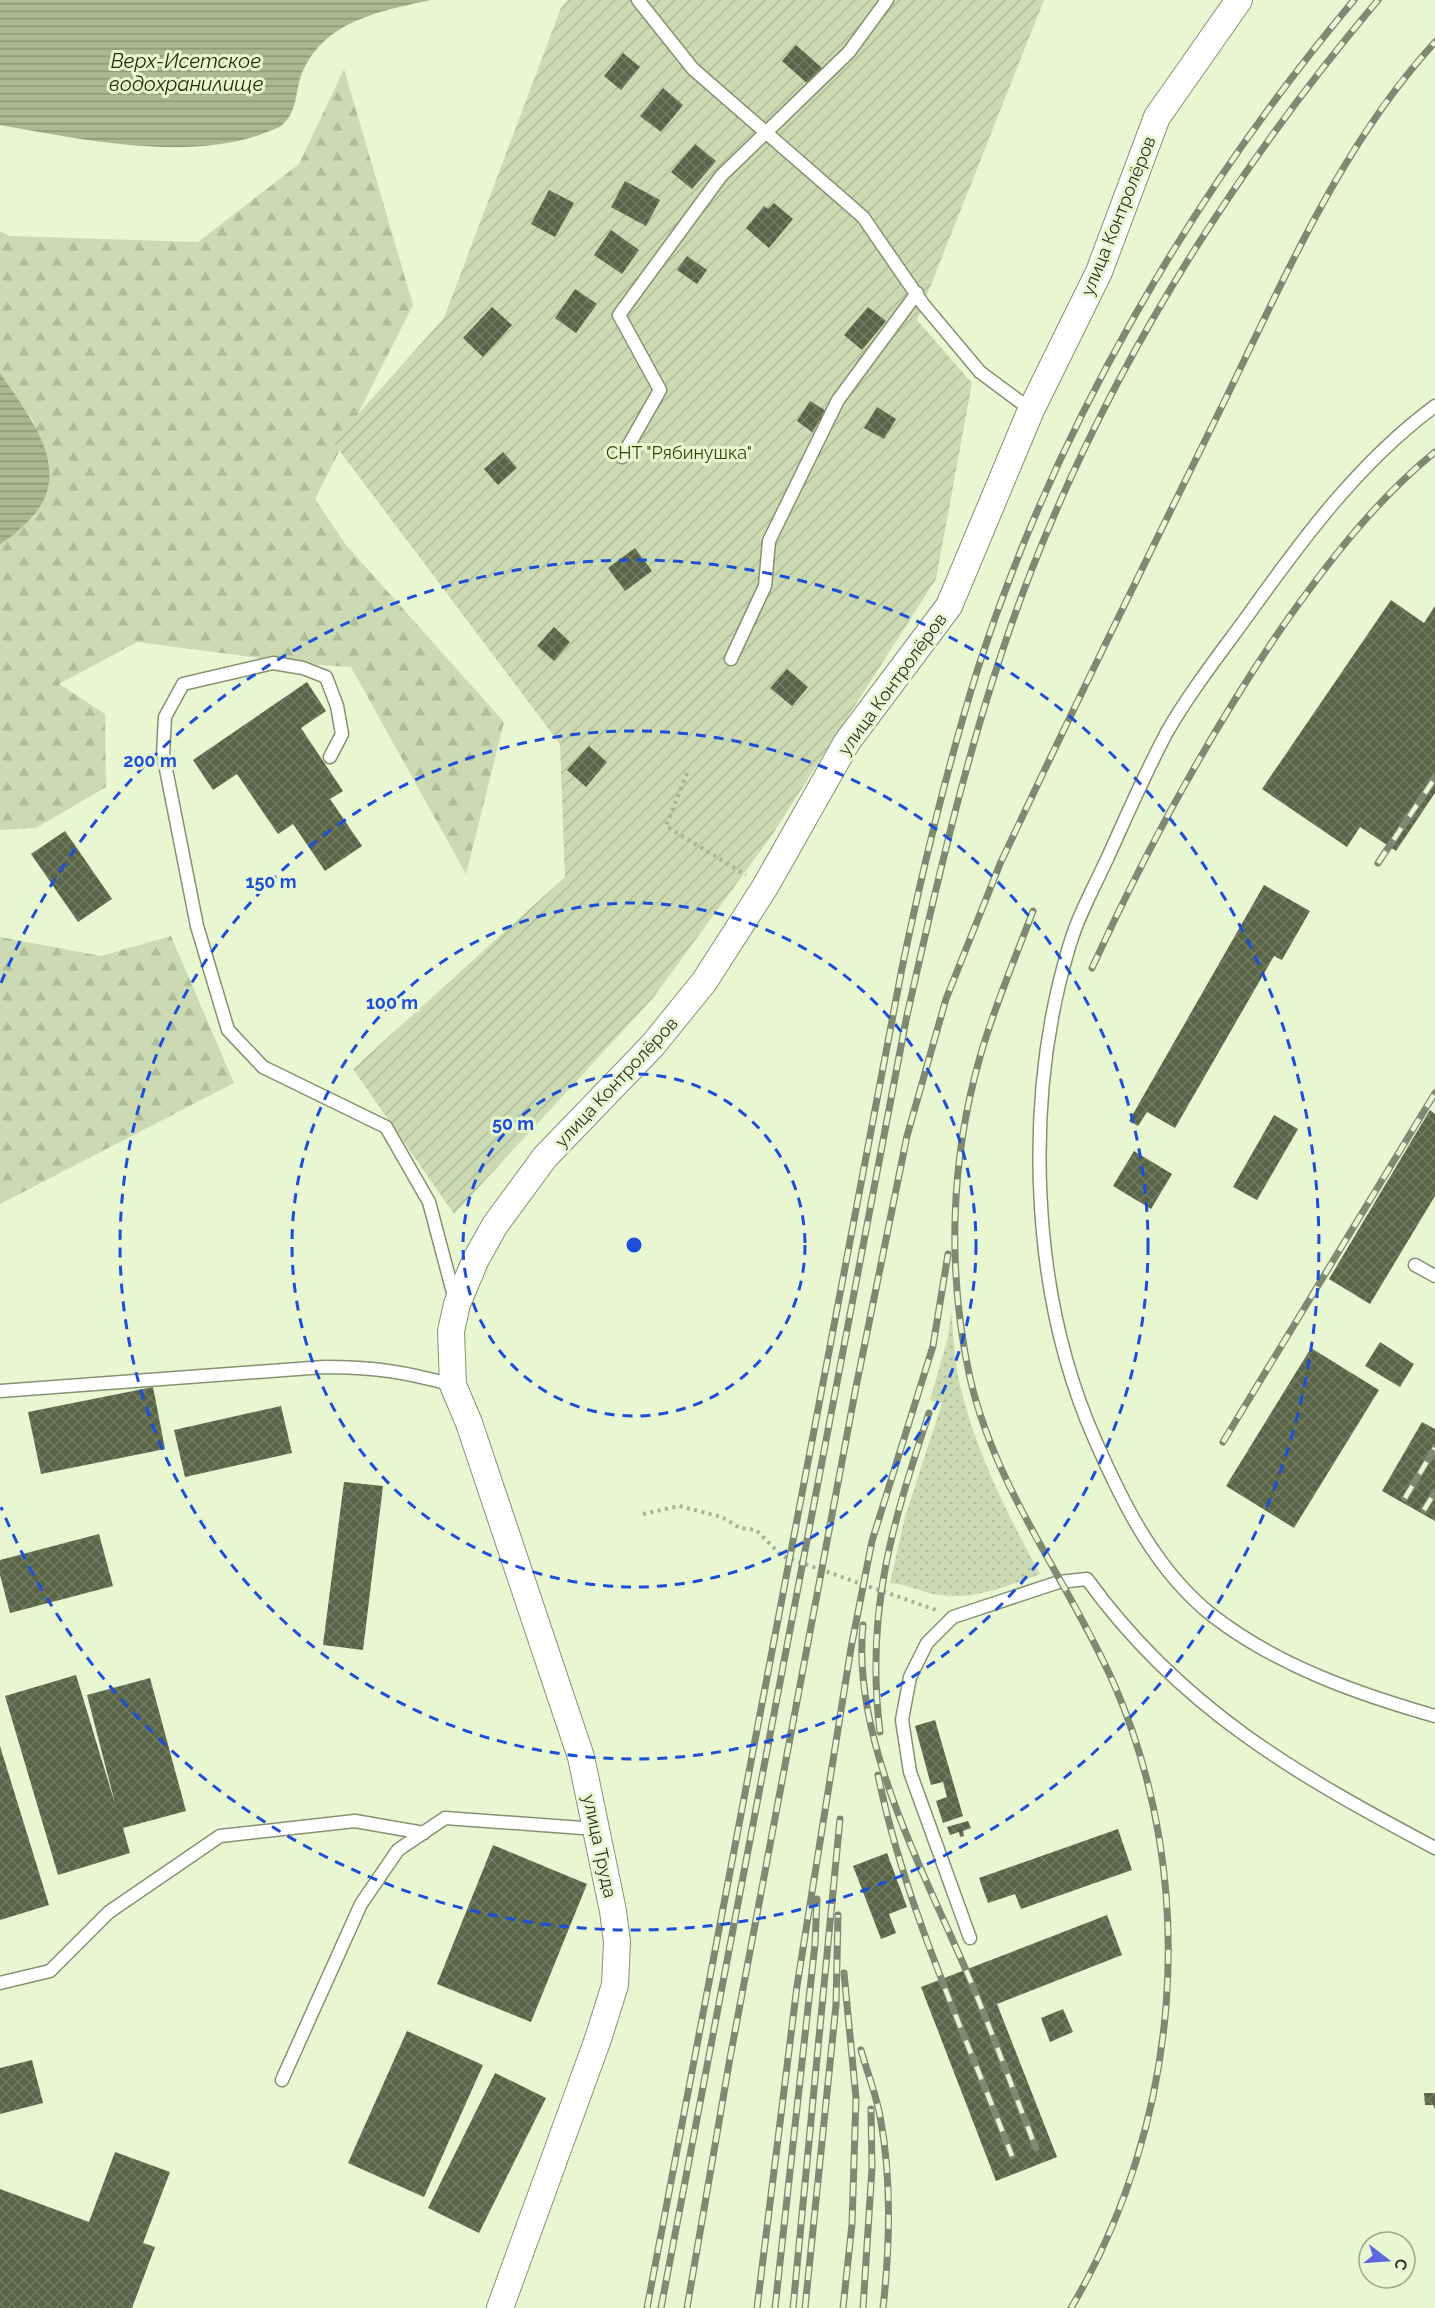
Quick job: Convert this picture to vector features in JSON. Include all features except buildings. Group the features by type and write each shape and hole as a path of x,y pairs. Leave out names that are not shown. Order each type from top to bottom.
{"street":[{"name":"улица Контролёров","path":"453,1385 450,1353 456,1304 480,1250 520,1189 559,1142 678,1017 733,939 847,742 950,606 1031,410 1099,272 1157,117 1239,0"},
{"name":"улица Труда","path":"453,1385 469,1424 581,1757 613,1911 617,1942 615,1985 598,2039 500,2308"}],"lane":[{"path":"638,0 693,69 862,216 917,293 980,372 1031,410"},
{"path":"622,457 660,390 619,315 721,176 849,51 887,0"},
{"path":"731,659 765,586 769,542 838,400 917,293"},
{"path":"1435,406 1391,441 1329,507 1270,584 1185,703 1149,766 1070,945 1048,1039 1042,1091 1041,1192 1048,1278 1071,1378 1111,1475 1159,1560 1185,1591 1212,1615 1245,1638 1334,1683 1386,1702 1435,1716"},
{"path":"330,757 342,734 337,706 326,677 303,668 273,663 229,671 183,684 165,717 164,754 173,808 189,873 197,926 228,1030 263,1067 386,1127 429,1202 456,1304"},
{"path":"1415,1265 1435,1276"},
{"path":"0,1391 324,1367 367,1367 403,1371 453,1385"},
{"path":"970,1938 910,1772 902,1720 910,1677 918,1658 939,1629 953,1617 1059,1582 1087,1579 1144,1650 1200,1702 1301,1774 1435,1848"},
{"path":"282,2080 361,1904 398,1850 446,1818 596,1829"},
{"path":"0,1983 50,1971 109,1912 220,1836 355,1821 424,1833"}],"path":[{"path":"687,773 666,826 765,886"},
{"path":"643,1514 679,1506 722,1517 740,1528 756,1530 767,1538 782,1556 953,1617"}],"green space":[{"name":"СНТ \"Рябинушка\"","path":"568,0 1044,0 917,320 972,383 936,579 772,835 653,998 454,1214 353,1069 565,877 560,744 333,442 444,318 561,8"},
{"path":"344,69 413,305 315,499 346,545 504,722 466,874 351,667 307,664 137,642 59,684 105,714 106,787 36,828 0,830 0,544 35,516 34,422 0,373 0,231 9,236 198,242 299,164"},
{"path":"171,936 234,1083 0,1204 0,937 101,956"},
{"path":"951,1312 958,1376 975,1435 1004,1505 1040,1574 991,1591 966,1596 933,1594 890,1583 905,1517 942,1403 930,1400 948,1338"}],"water":[{"name":"Верх-Исетское водохранилище","path":"0,0 431,0 374,14 356,21 325,41 312,55 302,73 294,107 288,119 280,127 237,141 204,146 170,147 99,142 0,125"},
{"path":"0,373 37,430 49,469 48,489 39,508 22,527 0,544"}],"railway":[{"path":"647,2308 902,968 936,817 978,668 1010,578 1047,489 1134,316 1184,233 1238,152 1295,74 1354,0"},
{"path":"661,2308 906,1020 960,792 993,679 1032,569 1065,492 1100,416 1140,342 1182,270 1227,200 1325,65 1378,0"},
{"path":"687,2308 730,2058 856,1387 907,1136 946,999 1000,864 1295,257 1344,166 1402,81 1435,42"},
{"path":"1092,968 1157,835 1205,748 1257,664 1354,532 1393,490 1435,452"},
{"path":"1378,863 1435,778"},
{"path":"1033,911 998,1001 980,1057 963,1136 955,1217 955,1258 963,1338 970,1378 997,1459 1034,1534 1096,1646 1114,1684 1142,1761 1159,1840 1168,1920 1166,2001 1156,2082 1136,2160 1108,2236 1071,2308"},
{"path":"1223,1442 1435,1093"},
{"path":"757,2308 797,1986 851,1648 872,1541 933,1346 948,1254"},
{"path":"880,1732 876,1688 879,1608 893,1532 929,1413"},
{"path":"1405,1498 1435,1448"},
{"path":"1424,1510 1435,1492"},
{"path":"863,1625 862,1670 880,1762 914,1854 971,1982 1036,2148"},
{"path":"878,1775 904,1873 920,1921 1012,2156"},
{"path":"793,2308 840,1819"},
{"path":"775,2308 815,1944 817,1899"},
{"path":"805,2308 836,2005 838,1915"},
{"path":"843,2308 852,2224 856,2098 844,1973"},
{"path":"861,2050 878,2108 887,2164 888,2236 883,2308"},
{"path":"863,2308 872,2168 871,2109"}]}
